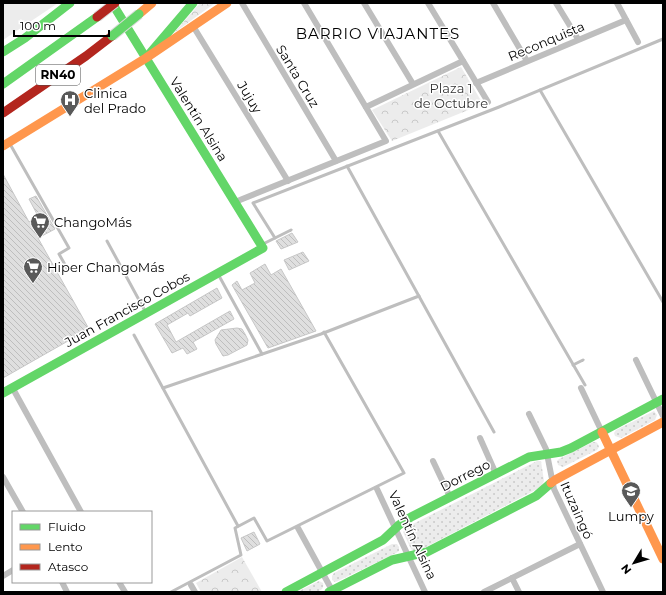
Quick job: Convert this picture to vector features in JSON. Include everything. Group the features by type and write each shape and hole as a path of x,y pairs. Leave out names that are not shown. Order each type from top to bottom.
{"main road":[{"path":"3,52 26,38 70,3"},
{"name":"RN40","path":"3,84 97,17 114,3"},
{"name":"Valentín Alsina","path":"114,3 262,247"},
{"name":"RN40","path":"3,113 86,56 152,3"},
{"path":"146,58 187,12 193,3"},
{"path":"6,144 146,58 227,3"},
{"name":"Juan Francisco Cobos","path":"3,393 218,274 262,247"},
{"name":"Dorrego","path":"286,592 383,540 411,517 450,497 529,457 561,452 571,448 660,401"},
{"path":"332,591 392,560 421,555 536,496 552,482 663,422"},
{"path":"602,432 663,559"}],"street":[{"name":"Santa Cruz","path":"242,3 336,161"},
{"path":"235,202 386,141 304,3"},
{"path":"364,3 413,84"},
{"path":"428,3 488,102"},
{"path":"493,3 527,61"},
{"path":"556,3 578,39"},
{"path":"617,3 638,42"},
{"name":"Reconquista","path":"476,83 626,20"},
{"name":"Jujuy","path":"193,26 288,181"},
{"path":"366,107 463,61"},
{"path":"636,360 660,401 663,416"},
{"path":"12,387 80,511"},
{"path":"583,387 602,432"},
{"name":"Ituzaingó","path":"529,414 547,454 554,490 603,592"},
{"path":"480,438 496,474"},
{"path":"433,461 450,497"},
{"path":"3,477 22,511"},
{"name":"Valentín Alsina","path":"377,489 426,592"},
{"path":"298,528 332,591"},
{"path":"484,592 580,544"},
{"path":"3,576 12,571"},
{"path":"512,578 519,592"},
{"path":"62,583 67,592"},
{"path":"120,583 125,592"},
{"path":"191,585 195,592"}],"lane":[{"path":"275,238 253,203 540,90 663,39"},
{"path":"540,90 663,302"},
{"path":"438,130 573,365 583,387"},
{"path":"6,144 69,248 59,254 68,270"},
{"path":"347,166 494,432"},
{"path":"262,247 291,230"},
{"path":"107,241 146,314"},
{"path":"218,274 262,354"},
{"path":"162,388 324,332 418,296"},
{"path":"171,592 241,555 235,528 238,526 254,518 267,541 404,474 324,332"},
{"path":"134,335 238,526"},
{"path":"573,365 583,360"}],"green space":[{"path":"3,3 58,3 3,40"},
{"path":"200,3 215,3 174,33"},
{"name":"Plaza 1 de Octubre","path":"461,67 483,104 392,141 372,110"},
{"path":"654,411 657,415 655,420 621,438 615,436 614,433 616,430"},
{"path":"593,442 598,444 599,447 597,450 563,467 558,465 557,461 559,459"},
{"path":"537,461 541,461 544,481 541,487 426,547 415,552 411,549 403,532 409,526"},
{"path":"392,544 397,544 399,551 338,581 335,582 332,580 334,573"},
{"path":"242,557 262,592 201,592 196,583"},
{"path":"319,581 323,583 323,587 318,591 297,592"}],"building":[{"name":"Hiper ChangoMás","path":"3,174 29,222 38,216 29,199 36,196 55,229 38,238 89,329 3,378"},
{"path":"292,233 298,242 281,249 276,241"},
{"path":"303,252 309,261 289,270 284,260"},
{"path":"265,264 271,275 281,269 316,331 268,348 232,285 237,281 242,290 255,283 250,273"},
{"path":"217,288 222,298 190,316 188,313 167,325 176,342 230,311 234,319 193,342 197,349 187,354 183,348 172,353 155,324"},
{"path":"237,328 242,329 245,334 248,340 247,345 223,356 215,340 221,330"},
{"path":"254,532 260,544 247,551 241,538"}],"traffic: fast":[{"path":"3,52 25,38 70,3"},
{"path":"3,393 263,248 112,3"},
{"path":"146,58 193,3"},
{"path":"112,36 139,14"},
{"path":"3,84 97,17"},
{"path":"286,592 383,540 399,525 411,517 529,457 561,452 571,448 663,399"},
{"path":"329,592 392,560 427,552 536,496 551,483"}],"traffic: slow":[{"path":"139,14 152,3"},
{"path":"3,146 146,58 227,3"},
{"path":"551,483 663,422"},
{"path":"602,432 663,559"}],"traffic: jam":[{"path":"97,17 115,3"},
{"path":"3,113 86,56 112,36"}],"place":[{"name":"Clinica del Prado","path":"70,117"},
{"name":"ChangoMás","path":"40,239"},
{"name":"Hiper ChangoMás","path":"33,284"},
{"name":"Lumpy","path":"631,508"}],"district":[{"name":"BARRIO VIAJANTES","path":"378,34"}]}
